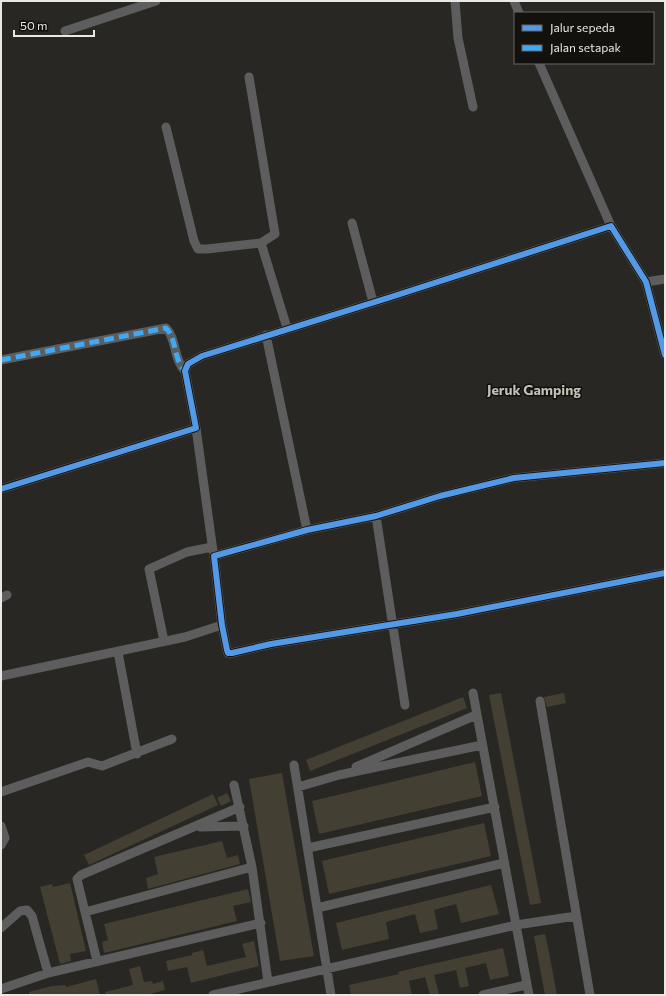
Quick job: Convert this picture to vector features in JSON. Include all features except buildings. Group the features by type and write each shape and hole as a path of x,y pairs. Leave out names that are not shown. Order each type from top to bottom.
{"street":[{"path":"65,31 156,1"},
{"path":"455,1 458,38 473,107"},
{"path":"514,1 519,12"},
{"path":"539,64 611,226 654,281 665,355"},
{"path":"166,127 194,241 198,248 207,249 261,243 275,234 250,77"},
{"path":"352,222 374,302"},
{"path":"611,226 374,302 222,348 192,360 188,364 186,371 196,428 222,626 228,653 232,653 271,644 457,614 665,573"},
{"path":"261,243 288,328"},
{"path":"1,360 166,328 170,334 178,362 186,371"},
{"path":"266,334 307,530"},
{"path":"1,489 196,428"},
{"path":"164,641 149,569 187,552 213,551 376,516 440,496 514,478 665,463"},
{"path":"376,516 405,705"},
{"path":"1,676 185,637 222,626"},
{"path":"118,652 137,754"},
{"path":"473,693 529,995"},
{"path":"540,701 590,995"},
{"path":"339,775 476,715"},
{"path":"1,792 83,763 92,762 102,766 137,754 172,739"},
{"path":"298,788 339,775 482,745"},
{"path":"294,765 331,995"},
{"path":"234,785 252,867 268,982"},
{"path":"97,962 77,879 81,875 240,807"},
{"path":"308,848 495,807"},
{"path":"1,826 5,838 1,845"},
{"path":"194,827 244,826"},
{"path":"317,908 504,864"},
{"path":"85,912 252,867"},
{"path":"1,928 20,911 27,910 32,916 48,973"},
{"path":"213,995 516,925 576,916"},
{"path":"1,990 48,973 261,923"},
{"path":"483,995 526,985"}],"marked path":[{"path":"1,360 166,328 172,338 181,366 185,371"}],"cycle path":[{"path":"1,489 196,428 185,371 188,364 202,356 611,226 646,282 665,355"},
{"path":"665,463 514,478 440,496 376,516 307,530 214,556 222,625 228,653 271,644 457,614 665,573"}],"district":[{"name":"Jeruk Gamping","path":"534,389"}]}
